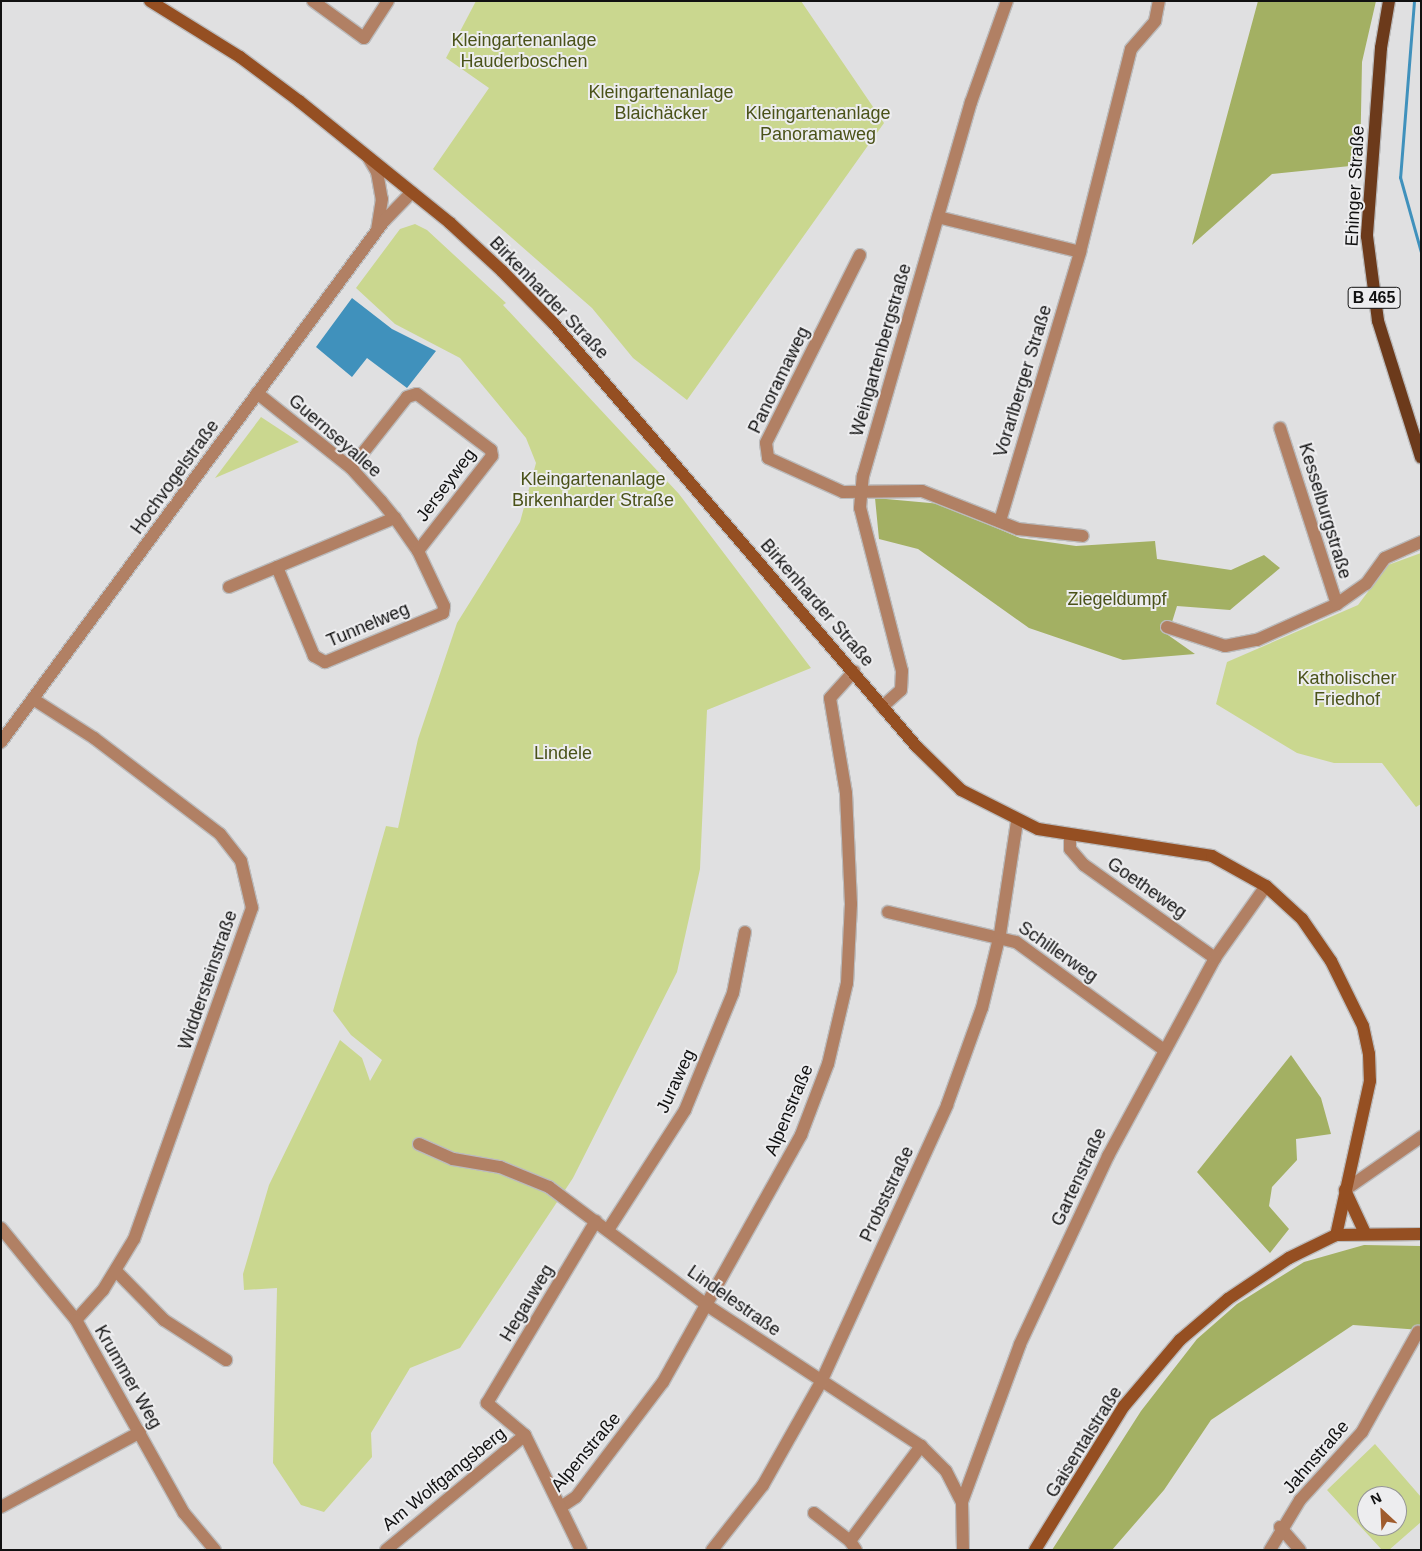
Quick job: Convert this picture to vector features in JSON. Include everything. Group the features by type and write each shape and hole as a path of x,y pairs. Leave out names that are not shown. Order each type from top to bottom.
{"main road":[{"name":"Birkenharder Straße","path":"150,1 240,58 366,155 412,192 554,324 854,671 882,706 961,790 1017,821 1070,838 1153,844 1212,856 1266,886 1302,919 1327,954 1363,1026 1370,1081 1336,1236"},
{"name":"Ehinger Straße","path":"1390,1 1381,48 1367,236 1378,321 1421,457"},
{"path":"1345,1190 1365,1232"},
{"name":"Gaisentalstraße","path":"1035,1550 1124,1406 1180,1340 1228,1298 1289,1258 1336,1236 1365,1232 1421,1234"}],"street":[{"path":"313,1 364,38 388,1"},
{"name":"Vorarlberger Straße","path":"1000,521 1080,252 1130,49 1155,21 1159,1"},
{"name":"Weingartenbergstraße","path":"882,706 901,690 902,671 868,550 861,492 938,217 1006,2"},
{"name":"Hochvogelstraße","path":"366,155 377,172 382,199 377,231"},
{"name":"Hochvogelstraße","path":"1,742 377,231 412,192"},
{"path":"938,217 1080,252"},
{"name":"Panoramaweg","path":"860,255 765,449 772,462 843,492 861,492"},
{"name":"Guernseyallee","path":"257,393 351,468 395,518 418,551 444,606 443,613"},
{"name":"Jerseyweg","path":"351,468 406,397 417,394 490,450 492,456 418,551"},
{"name":"Kesselburgstraße","path":"1280,428 1337,604"},
{"path":"861,492 922,491 1000,521 1043,534 1083,536"},
{"path":"229,587 395,518"},
{"path":"1167,627 1226,646 1286,630 1337,604 1366,584 1385,558 1421,542"},
{"name":"Tunnelweg","path":"277,567 314,656 325,662 443,613"},
{"name":"Alpenstraße","path":"561,1507 576,1498 652,1397 708,1306 801,1135 837,1031 847,983 851,895 846,793 830,698 854,671"},
{"name":"Widdersteinstraße","path":"33,699 94,738 220,834 241,861 252,908 134,1239 116,1271 87,1312 76,1320"},
{"name":"Probststraße","path":"712,1550 763,1485 821,1382 965,1062 1000,934 1017,821"},
{"name":"Goetheweg","path":"1070,838 1070,849 1084,866 1215,958"},
{"name":"Gartenstraße","path":"962,1502 1020,1344 1108,1156 1163,1049 1215,958 1266,886"},
{"name":"Schillerweg","path":"888,912 1000,934 1163,1049"},
{"name":"Juraweg","path":"608,1230 685,1110 733,993 745,932"},
{"path":"1345,1190 1421,1137"},
{"name":"Lindelestraße","path":"419,1144 453,1159 500,1167 549,1187 708,1306 921,1446 946,1471 962,1502 963,1550"},
{"name":"Hegauweg","path":"525,1435 487,1403 596,1221"},
{"name":"Krummer Weg","path":"1,1228 76,1320 184,1513 214,1550"},
{"path":"116,1271 164,1320 226,1360"},
{"name":"Jahnstraße","path":"1270,1550 1277,1544 1280,1527 1362,1432 1418,1332"},
{"path":"1,1507 140,1432"},
{"path":"525,1435 581,1550"},
{"name":"Am Wolfgangsberg","path":"386,1550 525,1435"},
{"path":"814,1513 853,1545 921,1446"},
{"path":"1280,1527 1300,1550"}],"green space":[{"path":"476,1 801,1 884,123 687,400 633,358 592,308 433,169 489,88 446,58"},
{"path":"1258,1 1376,1 1362,62 1360,165 1272,174 1192,245"},
{"name":"Lindele","path":"415,224 427,230 506,303 503,305 679,494 811,668 707,710 700,869 677,972 573,1178 460,1348 410,1368 371,1433 372,1457 324,1512 301,1505 273,1463 277,1288 244,1290 243,1274 269,1185 340,1040 362,1058 370,1081 382,1060 351,1035 333,1011 386,826 398,828 418,739 457,623 520,522 536,463 526,438 460,358 395,324 356,288 400,229"},
{"path":"261,417 299,442 215,478"},
{"name":"Ziegeldumpf","path":"875,498 941,504 1020,538 1076,546 1155,541 1157,559 1231,570 1264,555 1280,568 1230,610 1177,606 1168,635 1195,654 1123,660 1029,628 918,549 879,539"},
{"name":"Katholischer Friedhof","path":"1421,553 1421,804 1416,807 1382,763 1334,763 1297,753 1216,704 1227,662 1358,605 1388,565"},
{"path":"1291,1055 1321,1098 1331,1134 1296,1139 1297,1160 1272,1187 1269,1206 1289,1229 1270,1253 1197,1172"},
{"path":"1364,1245 1421,1246 1421,1330 1353,1325 1211,1420 1164,1490 1112,1550 1052,1550 1141,1411 1197,1339 1237,1304 1304,1262"},
{"path":"1375,1444 1421,1497 1421,1522 1407,1534 1407,1486 1357,1486 1357,1523 1327,1490"},
{"path":"1369,1536 1405,1536 1389,1550 1382,1550"}],"water":[{"path":"352,298 392,329 436,351 407,388 367,358 352,377 316,347"}],"waterway":[{"path":"1414,1 1400,177 1421,252"}],"park label":[{"name":"Kleingartenanlage Hauderboschen","path":"524,51"},
{"name":"Kleingartenanlage Blaichäcker","path":"661,104"},
{"name":"Kleingartenanlage Panoramaweg","path":"818,124"},
{"name":"Kleingartenanlage Birkenharder Straße","path":"593,490"}]}
